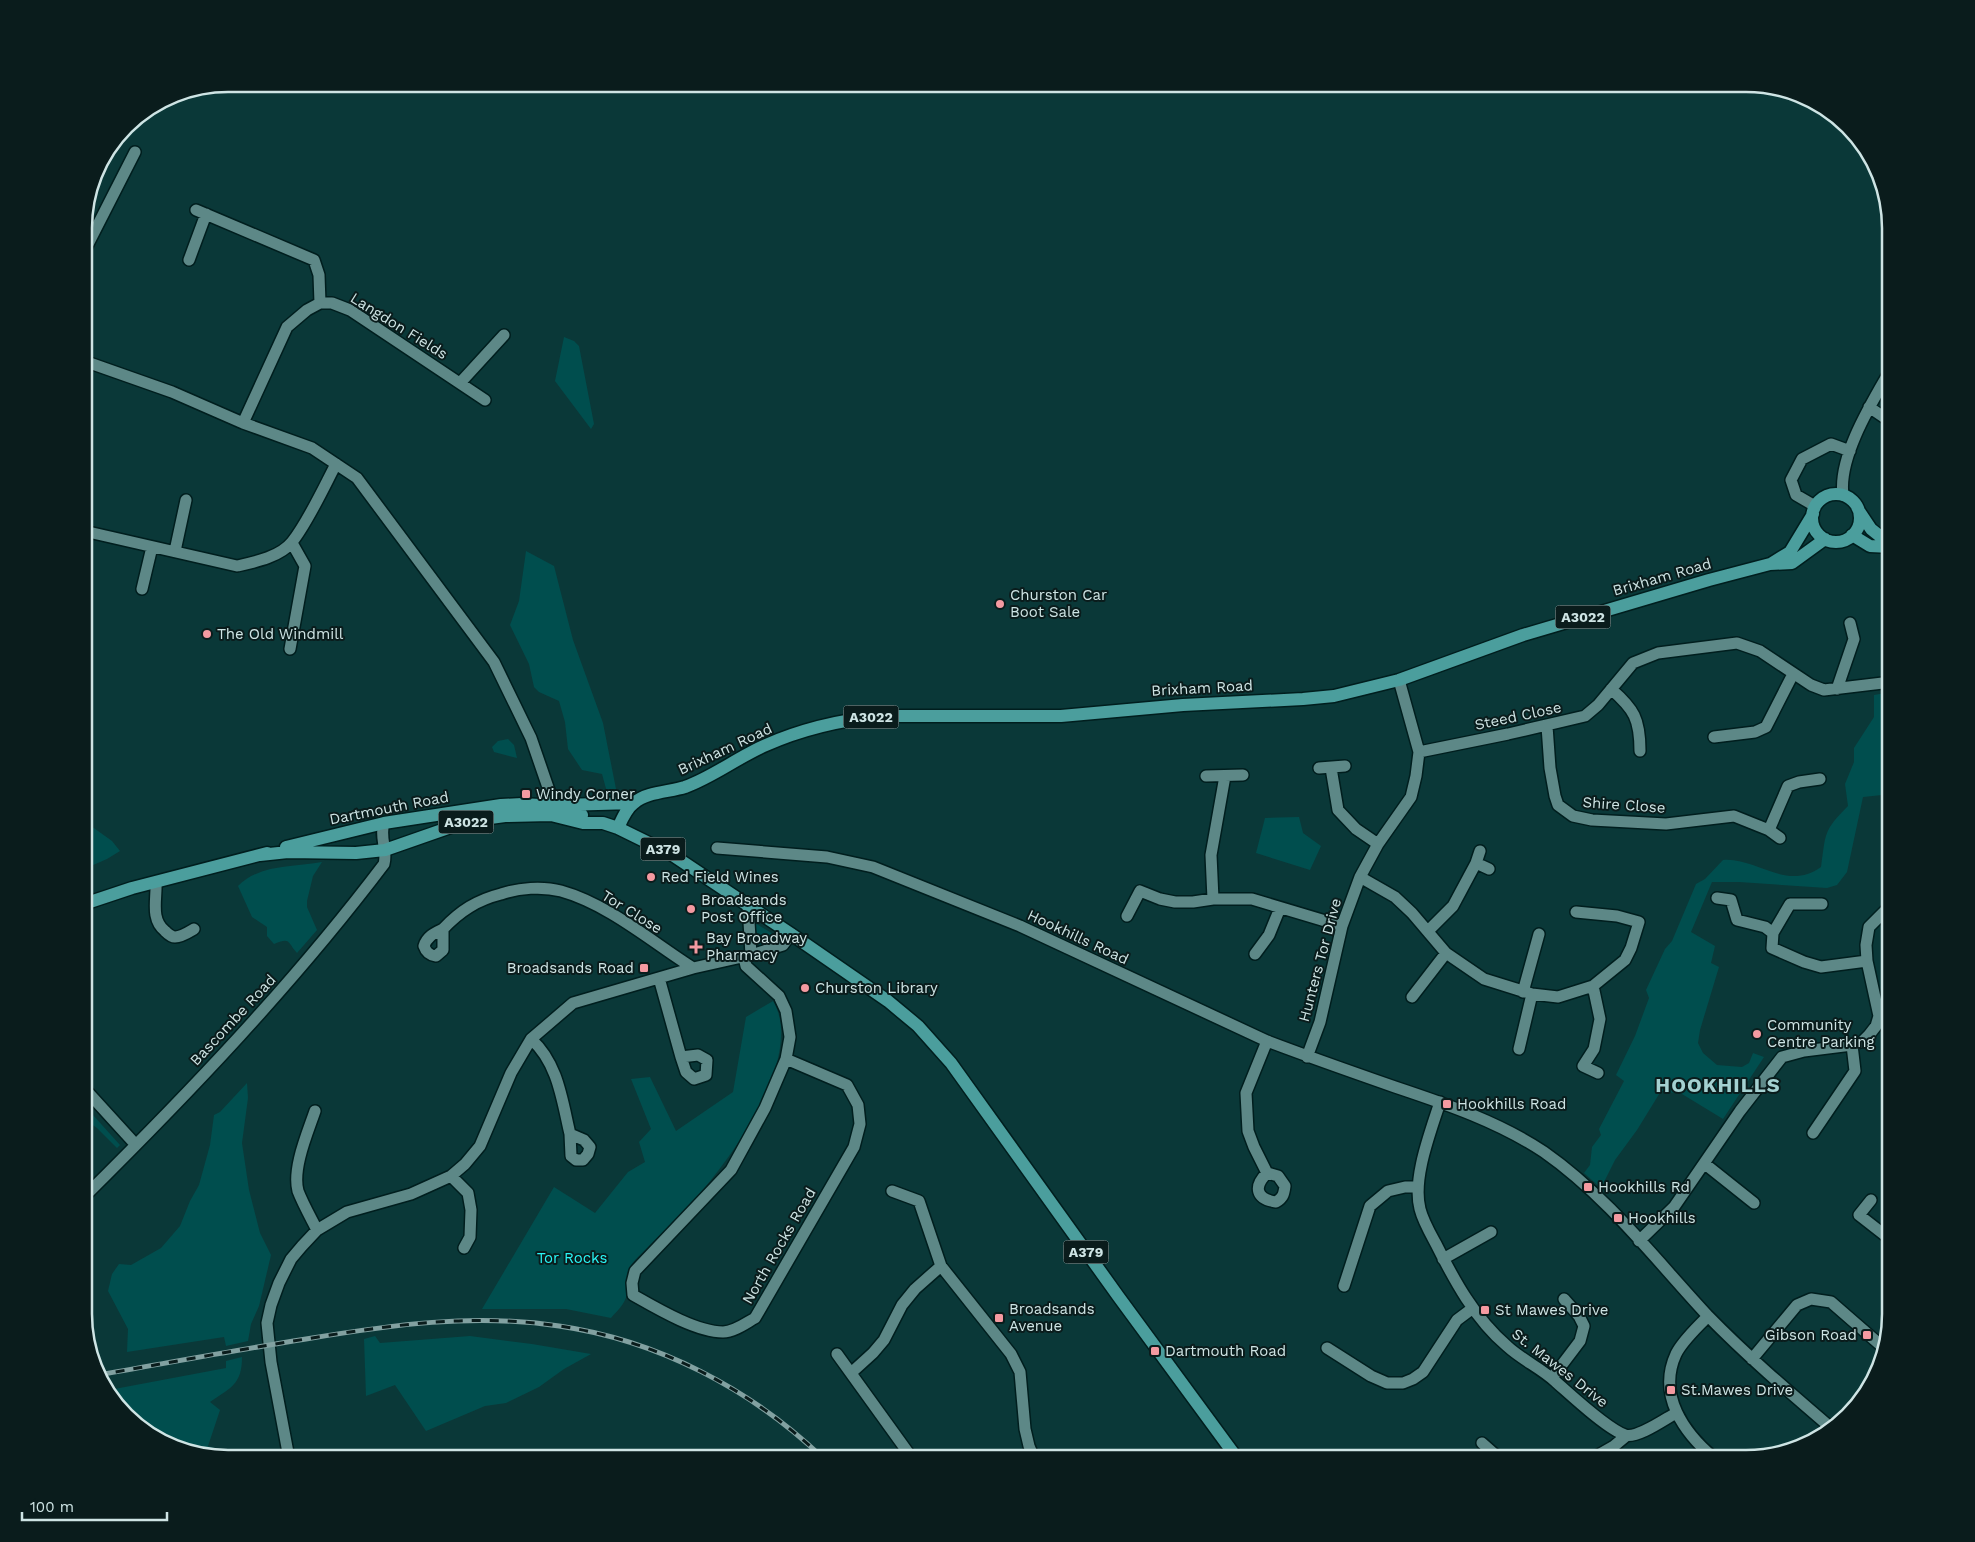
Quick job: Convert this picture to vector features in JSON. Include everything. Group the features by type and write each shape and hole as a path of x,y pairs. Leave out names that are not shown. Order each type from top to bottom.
{"main road":[{"name":"Brixham Road","path":"1770,564 1790,552 1823,498 1839,491"},
{"path":"1839,491 1853,501 1871,529 1882,538"},
{"path":"1814,510 1816,531 1824,539 1839,541 1852,535 1859,522 1859,512"},
{"path":"1852,535 1870,546 1882,546"},
{"name":"Brixham Road","path":"553,809 634,803 639,799 684,787 767,744 812,729 859,718 910,714 1061,716 1183,705 1334,696 1399,680 1523,635 1709,580 1770,564 1792,563 1824,539"},
{"path":"553,809 618,828 623,817 634,803"},
{"name":"Dartmouth Road","path":"93,900 287,846 384,823 501,805 553,809"},
{"name":"Dartmouth Road","path":"260,855 288,852 356,853 385,850 468,821 553,809"},
{"name":"A379","path":"618,828 671,854 705,875 888,1001 918,1026 951,1063 1231,1450"}],"street":[{"path":"93,234 135,152"},
{"path":"190,260 201,212 314,260 319,275 320,303 307,310 287,327 243,423"},
{"name":"Langdon Fields","path":"320,303 332,302 350,310 485,400"},
{"path":"460,383 504,335"},
{"path":"93,364 172,392 243,423 312,448 357,478 494,662 531,738 552,799 553,809"},
{"path":"1839,491 1844,465 1882,385"},
{"path":"1870,407 1882,416"},
{"path":"1814,510 1796,495 1791,480 1802,459 1831,444 1850,451"},
{"path":"93,533 237,566 258,562 272,556 292,543 336,464"},
{"path":"175,551 186,500"},
{"path":"290,649 305,566 292,543"},
{"path":"142,589 152,546"},
{"path":"1836,689 1854,639 1850,623"},
{"name":"Steed Close","path":"1419,752 1547,726 1584,716 1598,704 1633,663 1658,653 1737,643 1760,651 1811,685 1824,690 1882,683"},
{"path":"1714,737 1755,732 1766,727 1794,674"},
{"name":"Hunters Tor Drive","path":"1307,1057 1320,1022 1342,926 1360,877 1378,844 1411,796 1416,776 1419,752 1399,680"},
{"path":"1610,689 1627,703 1634,714 1638,728 1640,751"},
{"name":"Shire Close","path":"1547,726 1555,796 1558,805 1573,816 1592,820 1666,824 1734,816 1769,830 1780,838"},
{"path":"1319,768 1344,766"},
{"path":"1331,768 1338,810 1356,829 1378,844"},
{"path":"1206,776 1243,775"},
{"path":"1213,898 1211,854 1225,776"},
{"path":"1769,830 1788,786 1799,782 1820,779"},
{"path":"384,823 381,831 385,850"},
{"name":"Hookhills Road","path":"717,848 827,856 873,867 1020,926 1267,1041 1307,1057 1440,1102 1515,1135 1543,1152 1583,1182 1708,1316 1752,1359 1826,1424"},
{"name":"Bascombe Road","path":"93,1188 288,984 384,864 385,850"},
{"path":"1428,931 1453,906 1476,863 1480,851"},
{"path":"1476,863 1489,869"},
{"path":"1360,877 1395,897 1428,931 1446,953 1484,978 1528,993 1558,998 1593,986 1624,960 1631,948 1639,922 1617,916 1576,912"},
{"path":"156,882 154,908 162,929 172,937 178,937 194,930"},
{"path":"1128,916 1142,886 1160,899 1175,902 1193,902 1213,898 1252,899 1342,926"},
{"name":"Tor Close","path":"443,929 458,914 491,896 515,890 536,888 560,890 599,906 693,968"},
{"path":"1717,898 1731,900 1737,920 1765,927 1773,933"},
{"path":"1822,904 1790,904 1773,933 1772,948 1821,967 1867,961"},
{"path":"748,906 748,956"},
{"path":"1256,954 1269,935 1280,908"},
{"path":"1639,1242 1674,1207 1745,1105 1782,1057 1804,1051 1852,1045 1863,1041 1876,1026 1879,1016 1867,961 1866,945 1869,927 1882,914"},
{"path":"288,1450 271,1362 267,1323 271,1304 291,1259 317,1230 347,1212 429,1187 451,1176 465,1164 480,1146 511,1073 531,1038 573,1002 693,968 748,956 783,945 791,934"},
{"path":"1519,1049 1539,934"},
{"path":"1412,997 1446,953"},
{"name":"North Rocks Road","path":"748,956 746,966 780,996 786,1011 790,1037 786,1059 765,1108 731,1170 635,1271 632,1283 633,1295 670,1316 702,1328 724,1332 739,1328 755,1318 764,1306 854,1147 860,1124 858,1104 847,1085 786,1059"},
{"path":"659,978 681,1057"},
{"path":"1593,986 1600,1019 1594,1049 1582,1066 1598,1073"},
{"path":"531,1038 542,1049 557,1079 570,1134"},
{"path":"1267,1041 1246,1093 1248,1131 1267,1173"},
{"path":"1813,1133 1855,1071 1852,1045"},
{"path":"93,1098 136,1145"},
{"name":"St. Mawes Drive","path":"1440,1102 1426,1150 1418,1187 1420,1208 1443,1259 1473,1308 1507,1347 1552,1378 1594,1414 1626,1436"},
{"path":"315,1111 302,1149 298,1171 298,1190 317,1230"},
{"path":"1705,1164 1754,1203"},
{"path":"451,1176 468,1193 471,1210 470,1237 464,1248"},
{"path":"1344,1286 1370,1206 1388,1191 1397,1188 1418,1187"},
{"path":"892,1191 919,1201 941,1266 1014,1360 1020,1372 1025,1429 1031,1450"},
{"path":"1871,1200 1855,1219 1882,1235"},
{"path":"1443,1259 1491,1232"},
{"path":"851,1373 884,1340 902,1305 914,1288 941,1266"},
{"path":"1552,1378 1580,1341 1584,1326 1564,1299"},
{"path":"1752,1359 1797,1305 1812,1300 1831,1302 1879,1344"},
{"path":"1327,1348 1387,1384 1403,1383 1423,1372 1457,1320 1473,1308"},
{"path":"1706,1450 1686,1430 1676,1413 1672,1402 1671,1382 1677,1354 1708,1316"},
{"path":"837,1354 906,1450"},
{"path":"1607,1450 1626,1436 1638,1434 1676,1413"},
{"path":"1482,1443 1490,1450"}],"green space":[{"path":"564,337 574,341 579,346 594,424 591,429 555,381"},
{"path":"526,551 554,566 573,640 603,723 617,794 608,796 602,774 582,770 568,749 565,722 559,701 539,692 534,687 529,664 510,625 519,601"},
{"path":"1882,694 1882,795 1863,797 1847,872 1837,885 1827,888 1712,882 1691,932 1715,946 1711,963 1719,967 1700,1030 1698,1043 1703,1053 1717,1065 1742,1067 1749,1063 1753,1053 1764,1057 1723,1119 1682,1094 1661,1091 1637,1130 1615,1160 1601,1188 1584,1173 1590,1165 1592,1147 1601,1135 1599,1129 1624,1081 1616,1075 1635,1036 1649,998 1646,990 1665,949 1672,941 1696,884 1705,879 1723,860 1735,860 1772,872 1796,876 1808,874 1821,867 1827,833 1834,821 1848,806 1845,784 1854,762 1854,748 1874,717 1874,695"},
{"path":"508,739 514,745 517,758 494,752 492,747 498,741"},
{"path":"1299,817 1303,833 1321,846 1310,870 1256,853 1265,818"},
{"path":"93,827 112,841 120,851 93,865"},
{"path":"322,862 313,876 307,901 307,907 317,930 297,953 290,943 286,941 274,944 267,936 267,927 252,917 238,886 256,874 267,870"},
{"path":"755,923 778,937 776,943 759,947"},
{"name":"Tor Rocks","path":"773,1001 780,1023 780,1048 773,1074 762,1102 731,1154 700,1193 631,1265 627,1275 625,1300 611,1318 566,1309 482,1309 554,1187 595,1213 628,1172 645,1162 639,1142 651,1129 631,1079 650,1077 676,1131 733,1092 746,1017"},
{"path":"247,1083 248,1098 242,1143 249,1190 260,1233 271,1255 259,1306 251,1324 248,1341 226,1346 224,1337 127,1352 128,1329 108,1291 112,1274 119,1264 131,1265 161,1248 180,1226 199,1185 210,1145 214,1115 220,1112"},
{"path":"93,1115 120,1145 117,1148 93,1125"},
{"path":"375,1336 380,1343 470,1336 591,1354 564,1369 539,1387 506,1403 485,1406 426,1431 395,1385 366,1396 364,1339"},
{"path":"242,1357 240,1374 234,1385 210,1402 220,1410 208,1446 217,1449 193,1445 168,1436 139,1416 116,1389 226,1368 226,1361"}],"railway":[{"path":"107,1373 280,1343 401,1325 464,1321 527,1322 596,1333 667,1356 701,1371 765,1410 814,1450"}],"place":[{"name":"Churston Car Boot Sale","path":"1000,604"},
{"name":"The Old Windmill","path":"207,634"},
{"name":"Windy Corner","path":"526,794"},
{"name":"Red Field Wines","path":"651,877"},
{"name":"Broadsands Post Office","path":"691,909"},
{"name":"Bay Broadway Pharmacy","path":"696,947"},
{"name":"Broadsands Road","path":"644,968"},
{"name":"Churston Library","path":"805,988"},
{"name":"Community Centre Parking","path":"1757,1034"},
{"name":"Hookhills Road","path":"1447,1104"},
{"name":"Hookhills Rd","path":"1588,1187"},
{"name":"Hookhills","path":"1618,1218"},
{"name":"St Mawes Drive","path":"1485,1310"},
{"name":"Broadsands Avenue","path":"999,1318"},
{"name":"Gibson Road","path":"1867,1335"},
{"name":"Dartmouth Road","path":"1155,1351"},
{"name":"St.Mawes Drive","path":"1671,1390"}],"district":[{"name":"HOOKHILLS","path":"1718,1085"}]}
